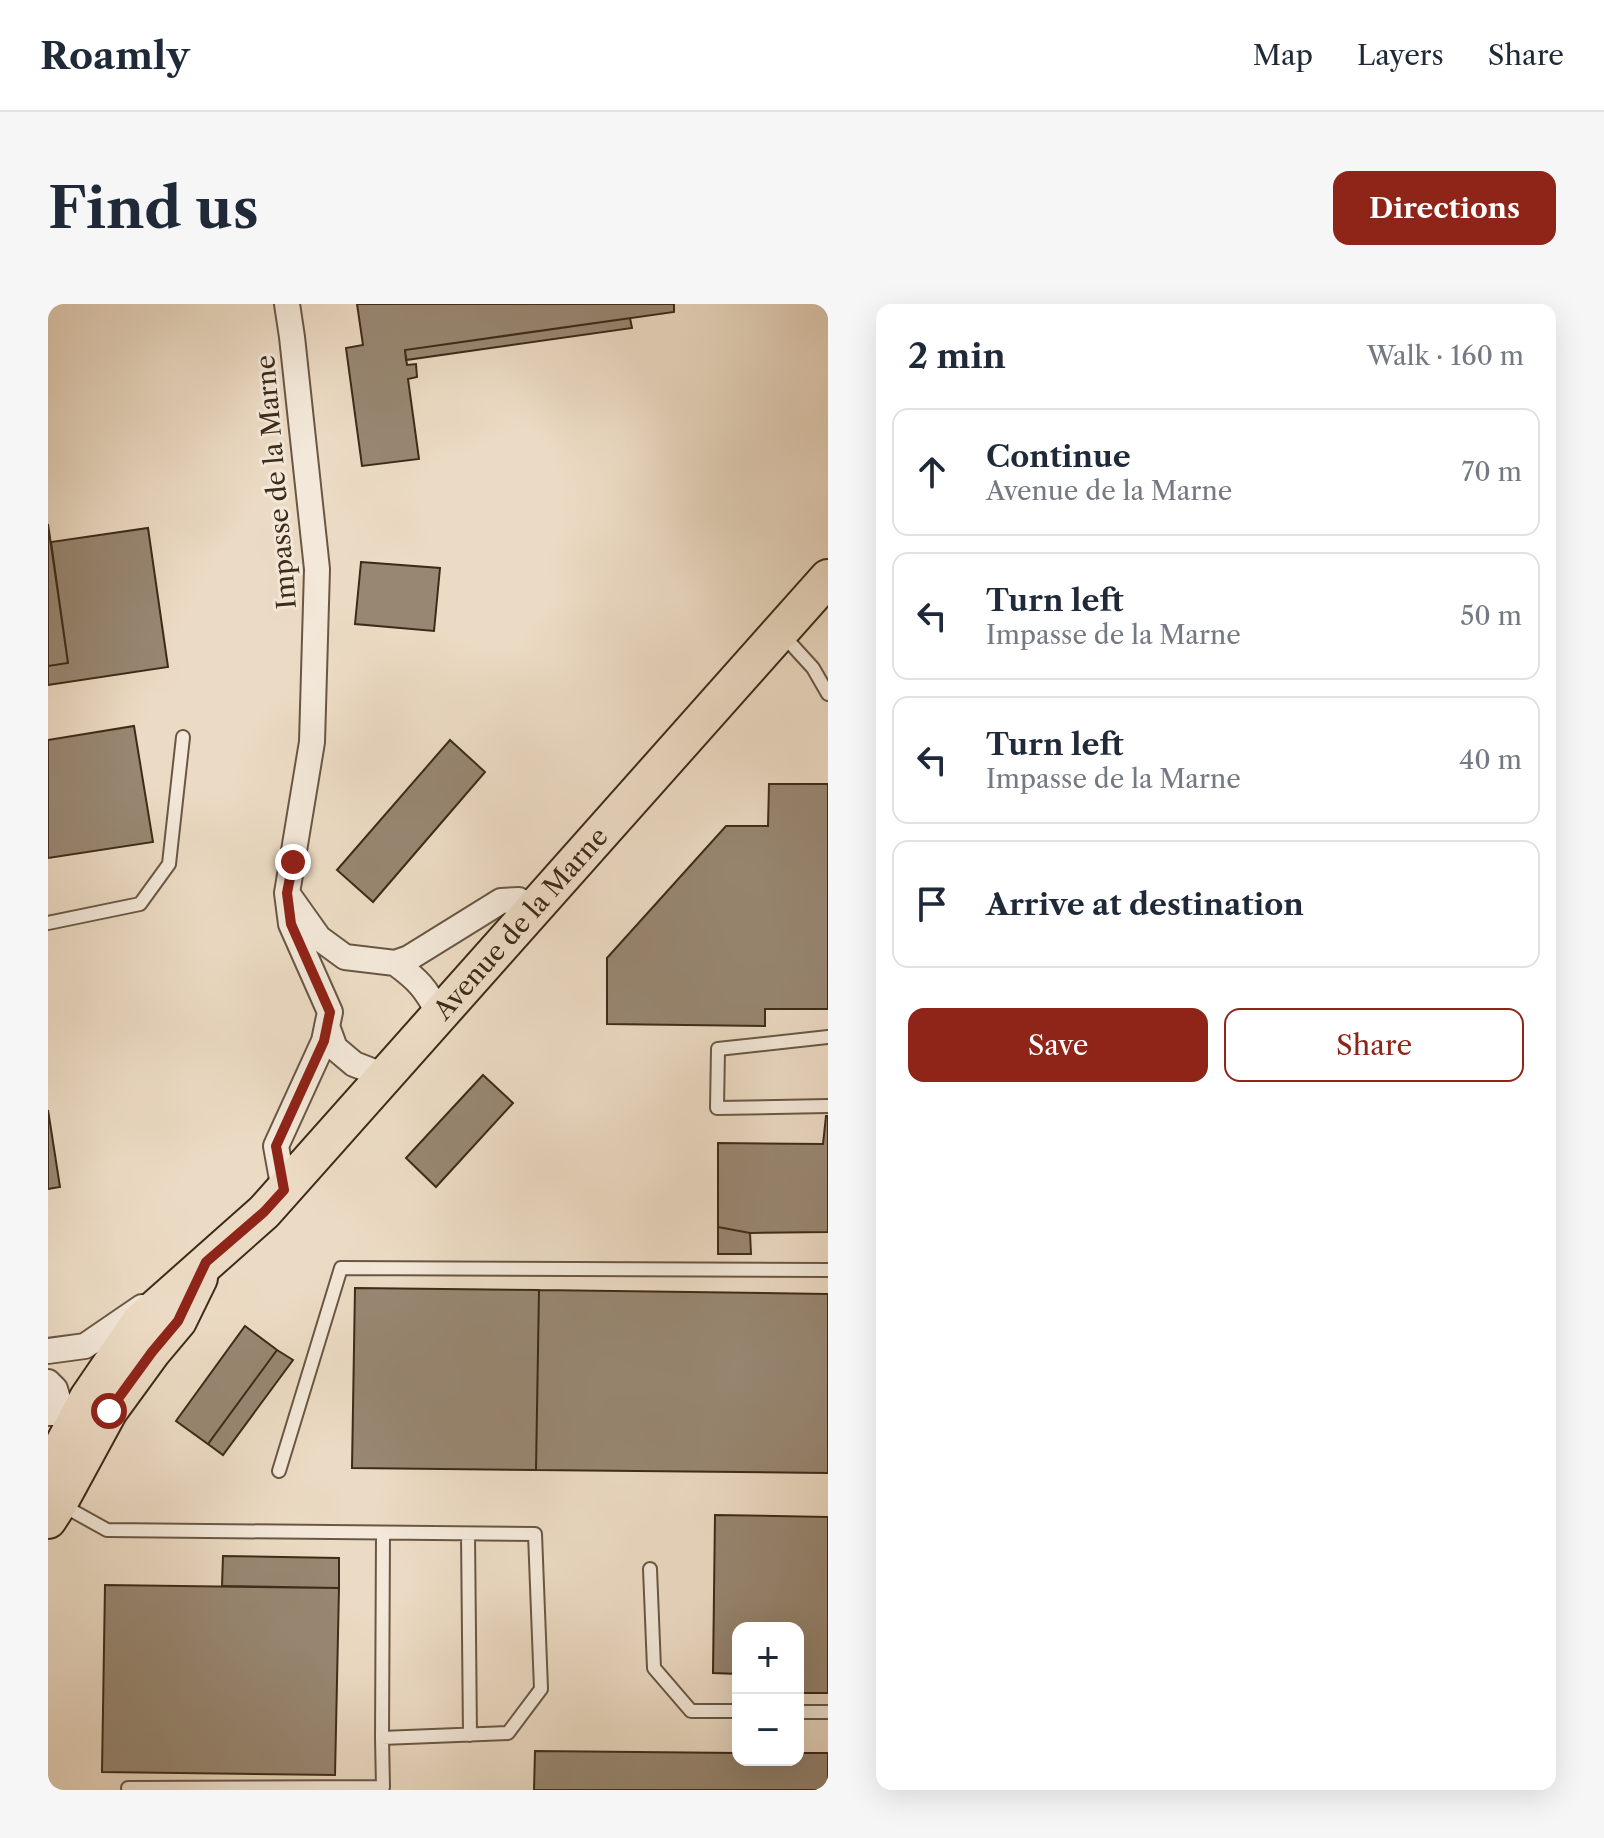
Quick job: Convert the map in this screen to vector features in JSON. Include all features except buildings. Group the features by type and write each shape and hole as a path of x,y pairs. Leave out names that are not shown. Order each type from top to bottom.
{"main road":[{"name":"Avenue de la Marne","path":"58,1492 67,1414 140,1322 264,1212 828,578"},
{"name":"Avenue de la Marne","path":"58,1492 109,1411 178,1321 206,1262"}],"street":[{"name":"Impasse de la Marne","path":"287,304 317,569 312,742 287,893 291,924 330,1012 327,1026 335,1048 354,1064 385,1076"},
{"path":"287,893 319,938 345,957 395,963 409,958 501,901 519,900 533,909"},
{"path":"395,963 417,979 439,1015"},
{"path":"284,1190 276,1146 324,1041 327,1026"},
{"path":"48,1351 85,1346 206,1262"},
{"path":"48,1382 55,1389 67,1414 138,1371"}],"lane":[{"path":"780,632 813,668 828,694"},
{"path":"48,923 140,904 162,874 169,864 183,737"},
{"path":"828,1037 718,1049 717,1108 828,1106"},
{"path":"279,1471 341,1268 828,1270"},
{"path":"58,1492 107,1530 535,1534 541,1689 508,1733 382,1738"},
{"path":"128,1788 383,1787 383,1533"},
{"path":"468,1534 470,1735"},
{"path":"650,1569 654,1668 691,1711 732,1711"},
{"path":"804,1712 828,1712"}],"route":[{"path":"109,1411 178,1321 206,1262 264,1212 284,1190 276,1146 324,1041 330,1012 291,924 287,893 293,862"}]}
